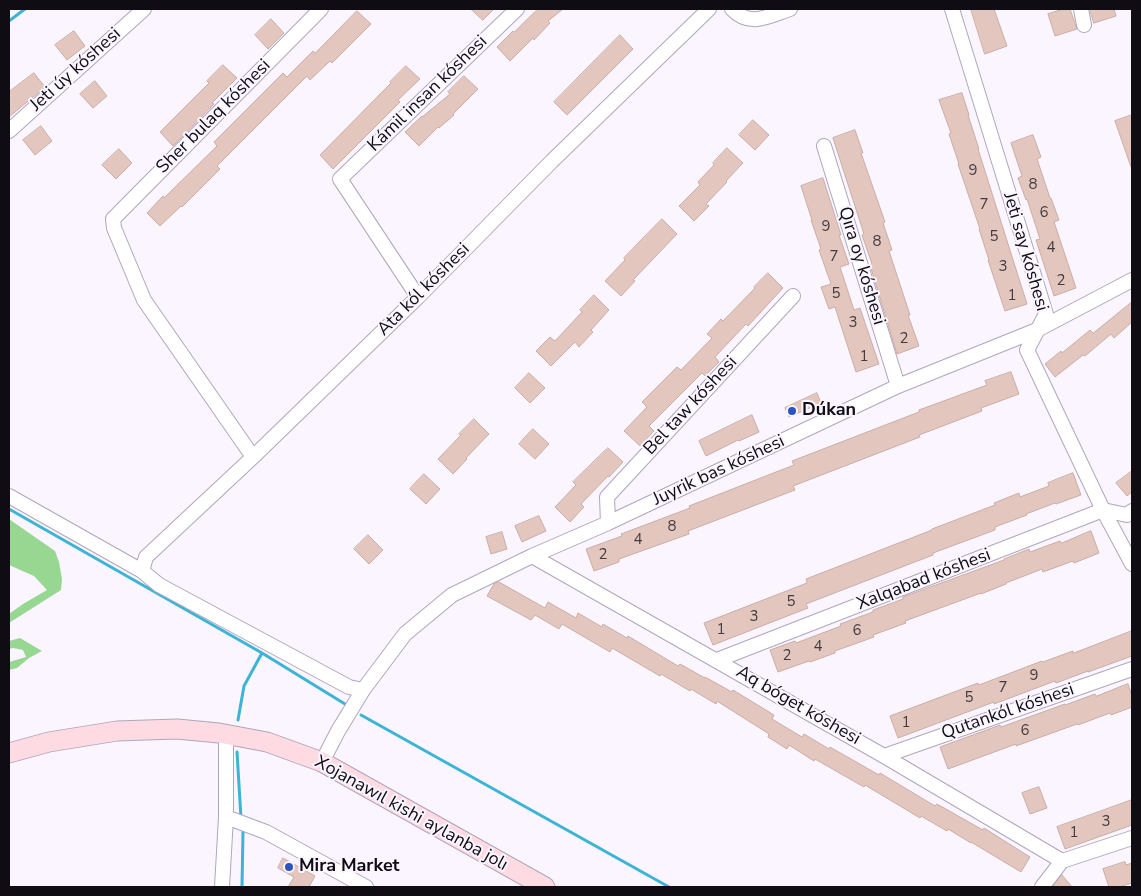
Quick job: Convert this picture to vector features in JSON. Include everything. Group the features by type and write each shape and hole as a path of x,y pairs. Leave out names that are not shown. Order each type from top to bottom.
{"main road":[{"name":"Xojanawıl kishi aylanba jolı","path":"9,753 49,742 117,731 177,729 267,742 322,762 545,887"}],"street":[{"name":"Jeti úy kóshesi","path":"9,131 144,9"},
{"name":"Sher bulaq kóshesi","path":"253,456 144,300 114,228 113,219 321,9"},
{"name":"Kámil insan kóshesi","path":"418,297 340,180 517,9"},
{"name":"Ata kól kóshesi","path":"142,571 146,557 418,297 552,161 709,9"},
{"path":"732,9 739,16 759,20 790,9"},
{"name":"Jeti say kóshesi","path":"952,9 1046,314 1027,350 1103,510 1132,564"},
{"path":"1081,9 1084,25"},
{"name":"Qıra oy kóshesi","path":"824,146 898,386"},
{"name":"Juyrik bas kóshesi","path":"322,762 363,690 405,634 452,595 898,386 1037,330 1132,280"},
{"name":"Bel taw kóshesi","path":"608,523 607,496 793,296"},
{"path":"9,496 142,571 159,585 349,687 363,690"},
{"path":"1103,510 1127,515 1132,511"},
{"name":"Xalqabad kóshesi","path":"717,660 1103,510"},
{"name":"Aq bóget kóshesi","path":"532,556 717,660 1062,860"},
{"name":"Qutankól kóshesi","path":"884,756 1132,668"},
{"path":"222,887 226,817 226,735"},
{"path":"226,817 266,832 366,887"},
{"path":"1042,887 1062,860 1132,838"}],"green space":[{"path":"9,519 55,551 62,579 61,590 9,623 9,614 47,590 34,576 9,565"},
{"path":"20,638 42,651 29,658 17,668 9,670 9,662 26,657 23,650 9,649 9,641"}],"building":[{"path":"471,9 494,9 483,20"},
{"path":"538,9 563,9 548,21 550,23 534,40 533,38 510,61 497,47"},
{"path":"971,9 994,9 1007,46 985,54"},
{"path":"1070,9 1077,29 1055,36 1048,14"},
{"path":"1090,9 1114,9 1116,16 1094,23"},
{"path":"357,11 371,24 332,63 330,61 310,80 307,76 217,166 220,169 160,226 147,213 217,146 214,142 283,73 287,77 313,51 315,53"},
{"path":"271,19 284,33 268,49 255,35"},
{"path":"74,31 85,46 67,60 55,45"},
{"path":"620,35 633,49 567,115 554,102"},
{"path":"223,65 237,78 173,146 160,132 209,83 207,81"},
{"path":"406,66 420,79 398,100 400,102 333,169 320,155"},
{"path":"34,73 45,87 9,117 9,92"},
{"path":"464,76 478,89 454,115 438,127 419,146 405,132 450,94 448,92"},
{"path":"95,81 107,96 93,108 80,94"},
{"path":"962,93 1027,304 1005,311 958,164 949,134 951,133 939,100"},
{"path":"1132,115 1132,166 1131,167 1115,121"},
{"path":"753,120 769,135 755,150 739,135"},
{"path":"41,126 52,141 35,155 23,140"},
{"path":"855,130 885,222 883,223 892,250 889,251 919,346 897,354 870,265 872,264 862,235 864,234 833,138"},
{"path":"1033,135 1041,157 1037,159 1059,220 1054,222 1076,288 1054,296 1036,240 1040,239 1018,178 1022,176 1011,143"},
{"path":"727,148 743,163 706,204 709,206 694,221 679,206 700,185 698,182"},
{"path":"119,149 132,163 116,179 102,165"},
{"path":"823,178 849,264 840,267 854,310 860,308 879,364 856,372 835,307 829,309 821,287 831,284 819,250 821,249 801,186"},
{"path":"662,219 677,234 633,280 635,281 621,296 605,281 625,260 624,258"},
{"path":"768,273 783,288 748,326 746,324 715,357 719,362 705,376 702,373 649,426 654,431 640,446 624,431 647,407 642,402 677,367 681,370 712,338 707,334 721,319 723,321"},
{"path":"594,295 609,310 579,347 575,342 551,366 536,351 550,337 555,341 582,312 580,310"},
{"path":"1132,302 1132,322 1114,338 1111,334 1085,356 1083,355 1055,377 1045,364 1090,330 1093,333"},
{"path":"1011,372 1019,394 981,408 982,411 919,435 920,437 793,486 795,490 688,531 689,534 619,559 619,562 594,571 586,549 794,465 792,461 987,385 985,381"},
{"path":"529,373 545,388 530,403 515,388"},
{"path":"817,393 821,403 789,417 785,408"},
{"path":"752,415 759,432 706,456 699,441"},
{"path":"474,419 489,434 453,474 438,459"},
{"path":"533,429 549,444 535,459 519,444"},
{"path":"608,448 623,462 581,504 584,507 570,522 555,507 576,485 573,482"},
{"path":"1132,471 1132,492 1127,496 1116,483"},
{"path":"1073,473 1081,495 1026,514 995,527 995,530 806,604 808,608 713,645 704,623 807,583 806,579 995,505 994,503 1019,493 1020,497 1049,486 1048,483"},
{"path":"424,474 440,489 426,504 410,489"},
{"path":"539,516 546,531 522,542 515,526"},
{"path":"1091,531 1099,553 1043,572 1042,569 981,594 905,621 906,623 835,651 835,653 778,672 770,650 795,641 796,643 841,626 840,624 873,612 873,610 903,599 903,597 1029,549 1030,552 1060,541 1061,543"},
{"path":"502,532 507,549 491,554 486,537"},
{"path":"368,535 383,550 369,564 354,549"},
{"path":"499,582 545,608 548,602 576,618 578,613 602,627 603,624 627,638 628,636 678,666 680,664 732,692 733,690 774,715 772,719 802,737 804,734 879,775 880,773 935,806 937,804 983,830 984,828 1030,857 1021,872 948,829 947,831 921,816 920,818 865,785 864,787 815,759 814,761 789,745 787,749 768,737 769,734 717,701 716,704 661,674 660,676 612,648 610,652 562,624 559,629 535,615 531,620 487,596 494,584"},
{"path":"1132,631 1132,656 1056,683 1055,681 994,704 994,702 898,738 890,716 978,683 979,685 1042,661 1073,651 1073,653"},
{"path":"1128,684 1132,696 1132,707 1016,746 1016,744 948,769 940,747 1000,725 1001,727"},
{"path":"1039,787 1047,808 1030,814 1022,793"},
{"path":"1132,800 1132,825 1065,849 1057,827"},
{"path":"283,858 315,876 309,887 288,887 294,877 278,868"},
{"path":"1125,862 1126,865 1132,863 1132,883 1119,887 1109,887 1103,869"},
{"path":"1062,875 1072,887 1053,887"}],"waterway":[{"path":"9,21 25,9"},
{"path":"9,509 262,653 345,704"},
{"path":"238,720 244,686 262,653"},
{"path":"361,715 669,887"},
{"path":"237,752 241,818"},
{"path":"242,887 243,832"}],"place":[{"name":"Dúkan","path":"792,411"},
{"name":"Mira Market","path":"289,867"}]}
